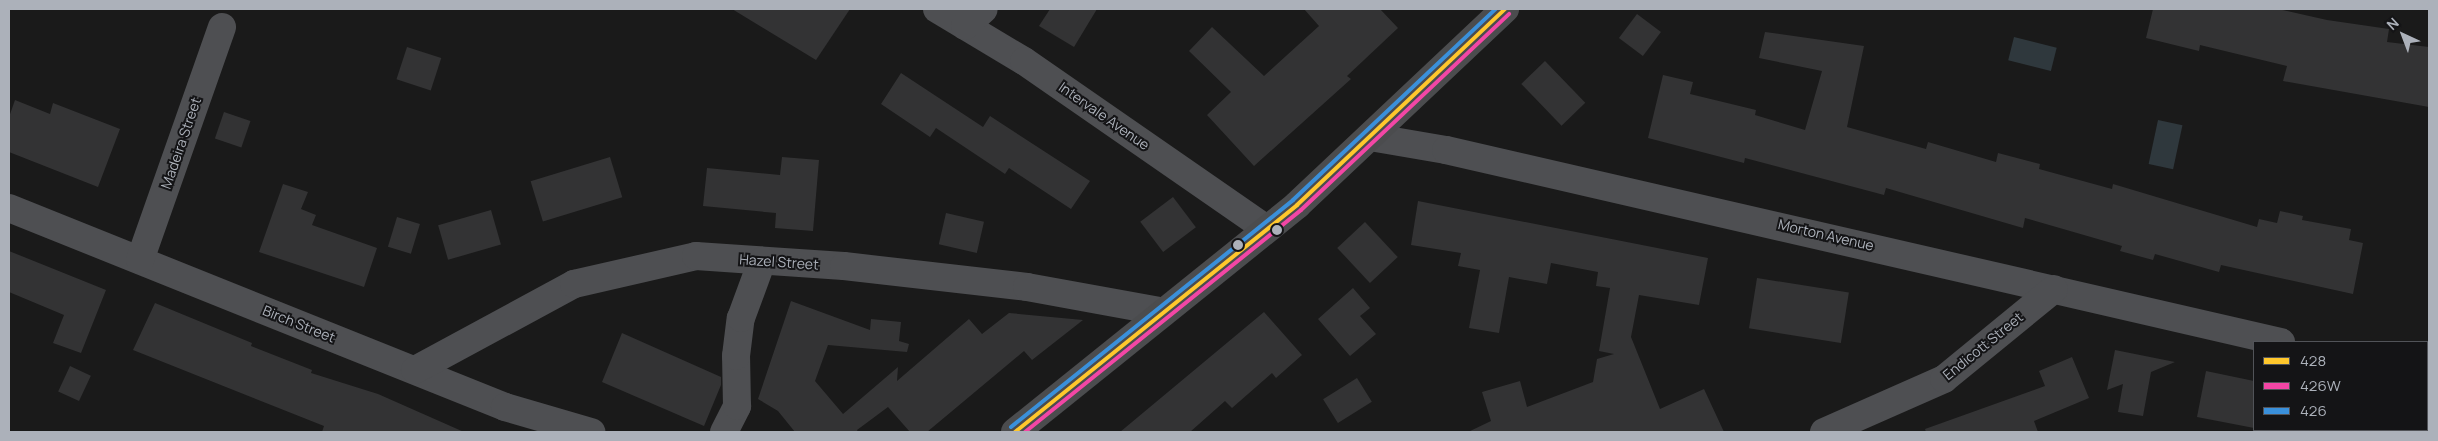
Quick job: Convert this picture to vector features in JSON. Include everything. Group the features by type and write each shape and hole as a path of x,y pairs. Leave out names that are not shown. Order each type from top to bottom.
{"main road":[{"path":"1015,432 1267,229 1370,137 1505,9"}],"street":[{"name":"Intervale Avenue","path":"937,9 974,17 1024,61 1267,229"},
{"name":"Madeira Street","path":"140,260 222,27"},
{"name":"Morton Avenue","path":"1370,137 1446,150 2054,288 2277,341"},
{"name":"Birch Street","path":"9,208 505,407 591,432"},
{"name":"Hazel Street","path":"415,370 574,284 696,256 1026,287 1164,312"},
{"path":"724,432 737,406 736,356 741,318 762,261"},
{"name":"Endicott Street","path":"1824,432 1944,379 2054,288"}],"shaded area":[{"path":"2014,37 2057,48 2051,71 2008,60"},
{"path":"2158,120 2182,125 2173,169 2149,164"}],"building":[{"path":"732,9 850,9 816,60"},
{"path":"1050,9 1097,9 1074,47 1039,26"},
{"path":"1304,9 1380,9 1398,28 1347,76 1351,79 1254,166 1207,115 1231,92 1189,51 1212,27 1264,76 1319,26"},
{"path":"2153,9 2278,9 2327,20 2389,29 2387,42 2429,47 2429,107 2283,81 2287,66 2200,45 2199,51 2146,38"},
{"path":"1637,14 1661,32 1643,56 1619,38"},
{"path":"1765,32 1864,46 1847,127 1926,149 1928,142 1996,162 1998,153 2040,164 2039,169 2112,189 2113,184 2257,227 2259,219 2277,223 2280,211 2303,216 2302,220 2351,229 2349,240 2363,243 2353,294 2221,265 2219,272 2155,254 2153,260 2120,251 2122,246 2025,218 2023,228 1886,188 1884,195 1745,158 1744,163 1648,138 1663,75 1693,82 1690,94 1756,110 1755,115 1805,130 1822,71 1759,58"},
{"path":"407,47 441,58 431,90 396,79"},
{"path":"1545,61 1585,103 1562,126 1521,84"},
{"path":"901,73 983,127 990,116 1090,181 1071,209 1009,168 1005,174 936,128 930,137 881,104"},
{"path":"15,100 50,114 53,103 120,129 98,187 9,152 9,117"},
{"path":"224,112 250,121 241,148 215,138"},
{"path":"610,157 622,197 543,221 531,181"},
{"path":"782,157 819,160 813,231 775,228 776,213 703,206 707,168 780,175"},
{"path":"283,184 308,192 301,209 316,215 312,225 377,248 364,287 259,252"},
{"path":"1173,197 1196,227 1163,252 1140,222"},
{"path":"1418,201 1708,258 1699,305 1639,295 1631,337 1660,409 1704,389 1724,432 1468,432 1491,421 1482,392 1520,381 1527,407 1593,382 1597,359 1614,354 1599,351 1610,288 1596,286 1598,272 1551,263 1547,284 1509,277 1499,333 1469,328 1480,270 1458,266 1461,253 1411,245"},
{"path":"491,210 501,245 448,260 438,225"},
{"path":"946,213 984,222 977,253 939,244"},
{"path":"397,217 420,224 411,254 388,247"},
{"path":"1365,222 1398,257 1370,283 1337,248"},
{"path":"9,251 106,290 81,353 53,343 64,315 9,292"},
{"path":"1757,278 1849,293 1841,343 1749,328"},
{"path":"1353,288 1370,308 1360,316 1376,334 1350,356 1318,319"},
{"path":"791,301 870,330 871,319 901,322 899,341 909,344 907,352 828,345 815,381 843,414 898,367 897,381 969,319 982,334 1009,313 1083,320 1032,360 1024,351 927,432 910,432 888,407 857,430 858,432 795,432 778,411 758,399"},
{"path":"155,303 252,343 251,346 312,370 311,373 378,394 464,432 322,432 324,426 133,350"},
{"path":"1264,312 1302,355 1276,378 1272,373 1232,408 1225,401 1190,432 1120,432"},
{"path":"622,333 721,377 721,385 704,426 602,382"},
{"path":"2115,350 2175,362 2151,372 2143,416 2118,412 2123,384 2107,390"},
{"path":"2072,357 2089,398 2034,421 2038,432 1926,432 1925,429 2045,386 2039,371"},
{"path":"70,366 91,376 79,401 58,391"},
{"path":"2206,371 2253,381 2253,428 2197,417"},
{"path":"1357,378 1372,402 1338,423 1323,399"}],"transit line":[{"name":"426","path":"1011,427 1293,200 1496,9"},
{"name":"428","path":"1015,432 1297,205 1505,9"},
{"name":"426W","path":"1025,432 1301,210 1509,14"}]}
